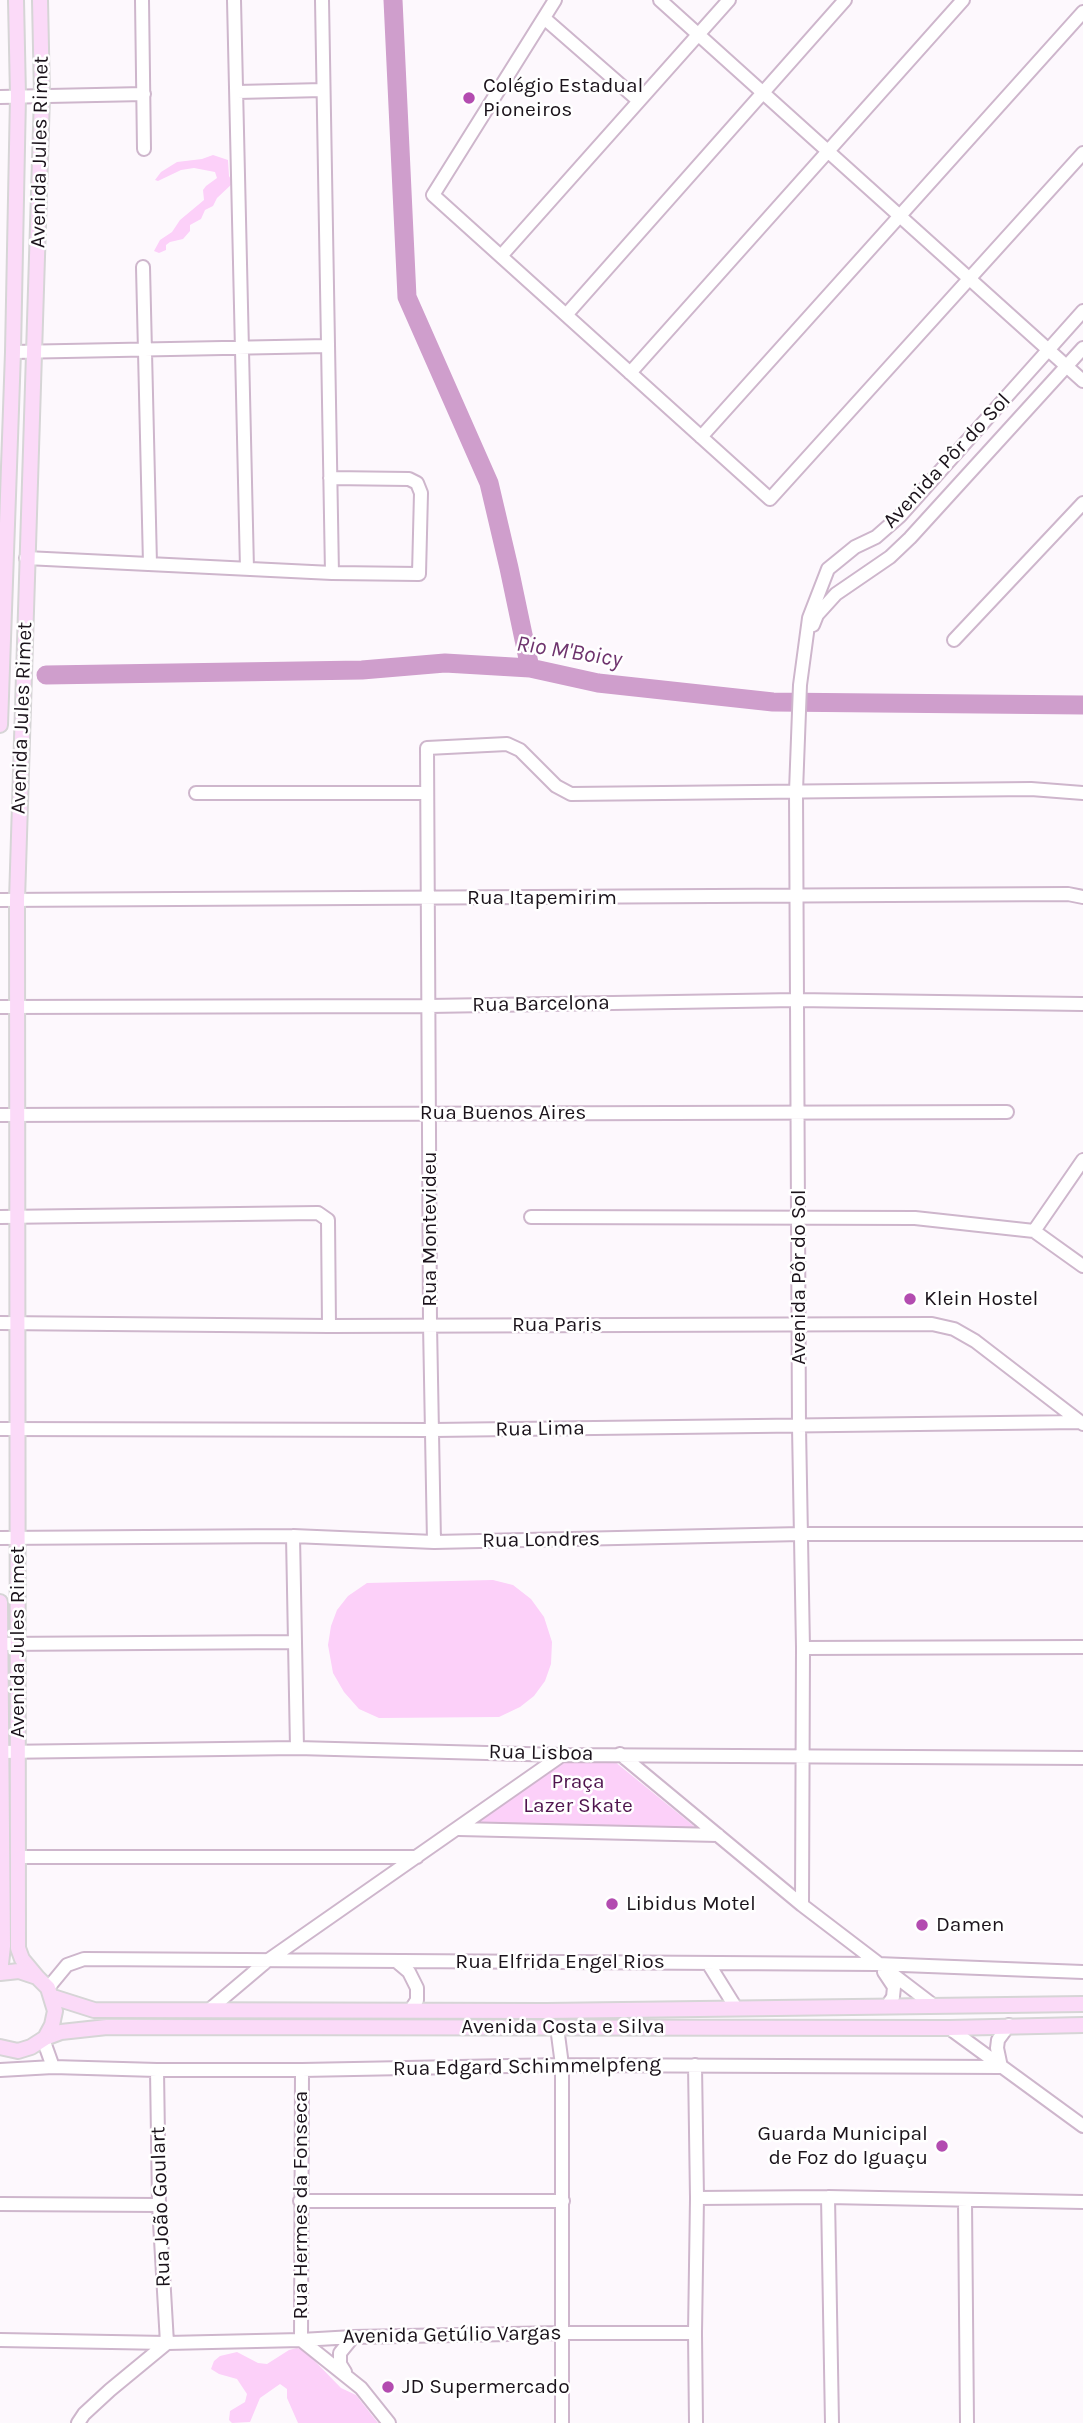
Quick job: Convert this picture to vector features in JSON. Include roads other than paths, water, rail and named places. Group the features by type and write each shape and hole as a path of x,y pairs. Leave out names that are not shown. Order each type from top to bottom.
{"main road":[{"name":"Avenida Jules Rimet","path":"0,725 13,352 18,96 16,0"},
{"name":"Avenida Jules Rimet","path":"37,1977 22,1959 18,1948 17,900 42,96 40,0"},
{"name":"Avenida Jules Rimet","path":"0,1602 3,1946 0,1973"},
{"path":"0,1973 19,1970 37,1977"},
{"name":"Avenida Costa e Silva","path":"37,1977 50,1993 94,2010 410,2011 1083,2004"},
{"path":"44,2038 52,2025 55,2011 50,1993"},
{"name":"Avenida Costa e Silva","path":"0,2047 18,2051 61,2032 107,2027 949,2028 1083,2025"}],"street":[{"path":"142,0 144,149"},
{"path":"234,0 247,569"},
{"path":"321,0 332,573"},
{"path":"555,0 433,195 770,499 1083,153"},
{"path":"660,0 1083,380"},
{"path":"501,256 729,0"},
{"path":"566,315 845,0"},
{"path":"630,373 963,0"},
{"path":"701,437 1083,12"},
{"path":"544,18 639,101"},
{"path":"237,92 323,90"},
{"path":"0,97 144,94"},
{"path":"143,267 150,564"},
{"name":"Avenida Pôr do Sol","path":"802,1905 803,1648 799,1426 796,791 800,685 809,618 828,569 855,547 876,537 900,516 1083,311"},
{"path":"13,352 328,346"},
{"name":"Avenida Pôr do Sol","path":"804,648 817,615 827,601 890,557 1083,348"},
{"path":"26,558 332,573 419,574 421,493 417,483 409,478 330,478"},
{"path":"954,640 1083,503"},
{"path":"876,537 890,557"},
{"path":"828,569 837,579 850,583"},
{"name":"Rua Montevideu","path":"434,1542 427,748 507,744 520,750 556,786 571,794 796,791"},
{"path":"796,791 1031,789 1083,793"},
{"path":"197,793 427,793"},
{"name":"Rua Itapemirim","path":"0,900 1068,894 1083,897"},
{"name":"Rua Barcelona","path":"0,1007 429,1006 796,1000 1082,1004"},
{"name":"Rua Buenos Aires","path":"0,1115 1007,1112"},
{"path":"1034,1231 1083,1160"},
{"path":"0,1217 318,1213 328,1220 329,1326"},
{"path":"531,1217 915,1217 1034,1231 1083,1266"},
{"name":"Rua Paris","path":"0,1323 329,1326 932,1324 954,1329 975,1341 1082,1423"},
{"name":"Rua Lima","path":"0,1429 433,1430 1082,1423"},
{"name":"Rua Londres","path":"0,1538 293,1536 434,1542 802,1534 1083,1534"},
{"path":"293,1536 297,1748"},
{"path":"0,1644 293,1642"},
{"path":"803,1648 1083,1647"},
{"name":"Rua Lisboa","path":"0,1752 297,1748 562,1755 1083,1758"},
{"path":"620,1754 802,1905 933,2005"},
{"path":"209,2010 267,1961 562,1755"},
{"path":"459,1829 718,1835"},
{"path":"18,1857 417,1857"},
{"name":"Rua Elfrida Engel Rios","path":"50,1993 67,1965 84,1959 877,1964 1083,1972"},
{"path":"396,1962 408,1972 416,1987 417,2000 410,2011"},
{"path":"708,1963 736,2008"},
{"path":"877,1964 894,1987 893,1997 887,2006"},
{"path":"1001,2067 998,2040 1009,2025"},
{"path":"557,2027 562,2065 562,2423"},
{"path":"949,2028 1083,2126"},
{"path":"44,2038 53,2067"},
{"name":"Rua Edgard Schimmelpfeng","path":"0,2070 53,2067 302,2070 562,2065 1001,2067"},
{"path":"695,2065 696,2423"},
{"name":"Rua João Goulart","path":"157,2070 159,2204 167,2343"},
{"name":"Rua Hermes da Fonseca","path":"302,2070 302,2340"},
{"path":"697,2199 828,2197 1083,2202"},
{"path":"828,2197 832,2423"},
{"path":"300,2201 562,2201"},
{"path":"965,2201 967,2423"},
{"path":"0,2204 159,2204"},
{"name":"Avenida Getúlio Vargas","path":"0,2340 167,2343 562,2333 695,2333"},
{"path":"347,2376 340,2364 340,2353 353,2337"},
{"path":"302,2340 361,2388 388,2423"},
{"path":"78,2423 110,2390 167,2343"}],"waterway":[{"path":"393,0 407,297 489,483 530,668"},
{"name":"Rio M'Boicy","path":"46,675 362,670 445,663 530,668 598,683 773,702 1083,705"}],"place":[{"name":"Colégio Estadual Pioneiros","path":"469,98"},
{"name":"Klein Hostel","path":"910,1299"},
{"name":"Libidus Motel","path":"612,1904"},
{"name":"Damen","path":"922,1925"},
{"name":"Guarda Municipal de Foz do Iguaçu","path":"942,2146"},
{"name":"JD Supermercado","path":"388,2387"}],"park label":[{"name":"Praça Lazer Skate","path":"578,1794"}]}
